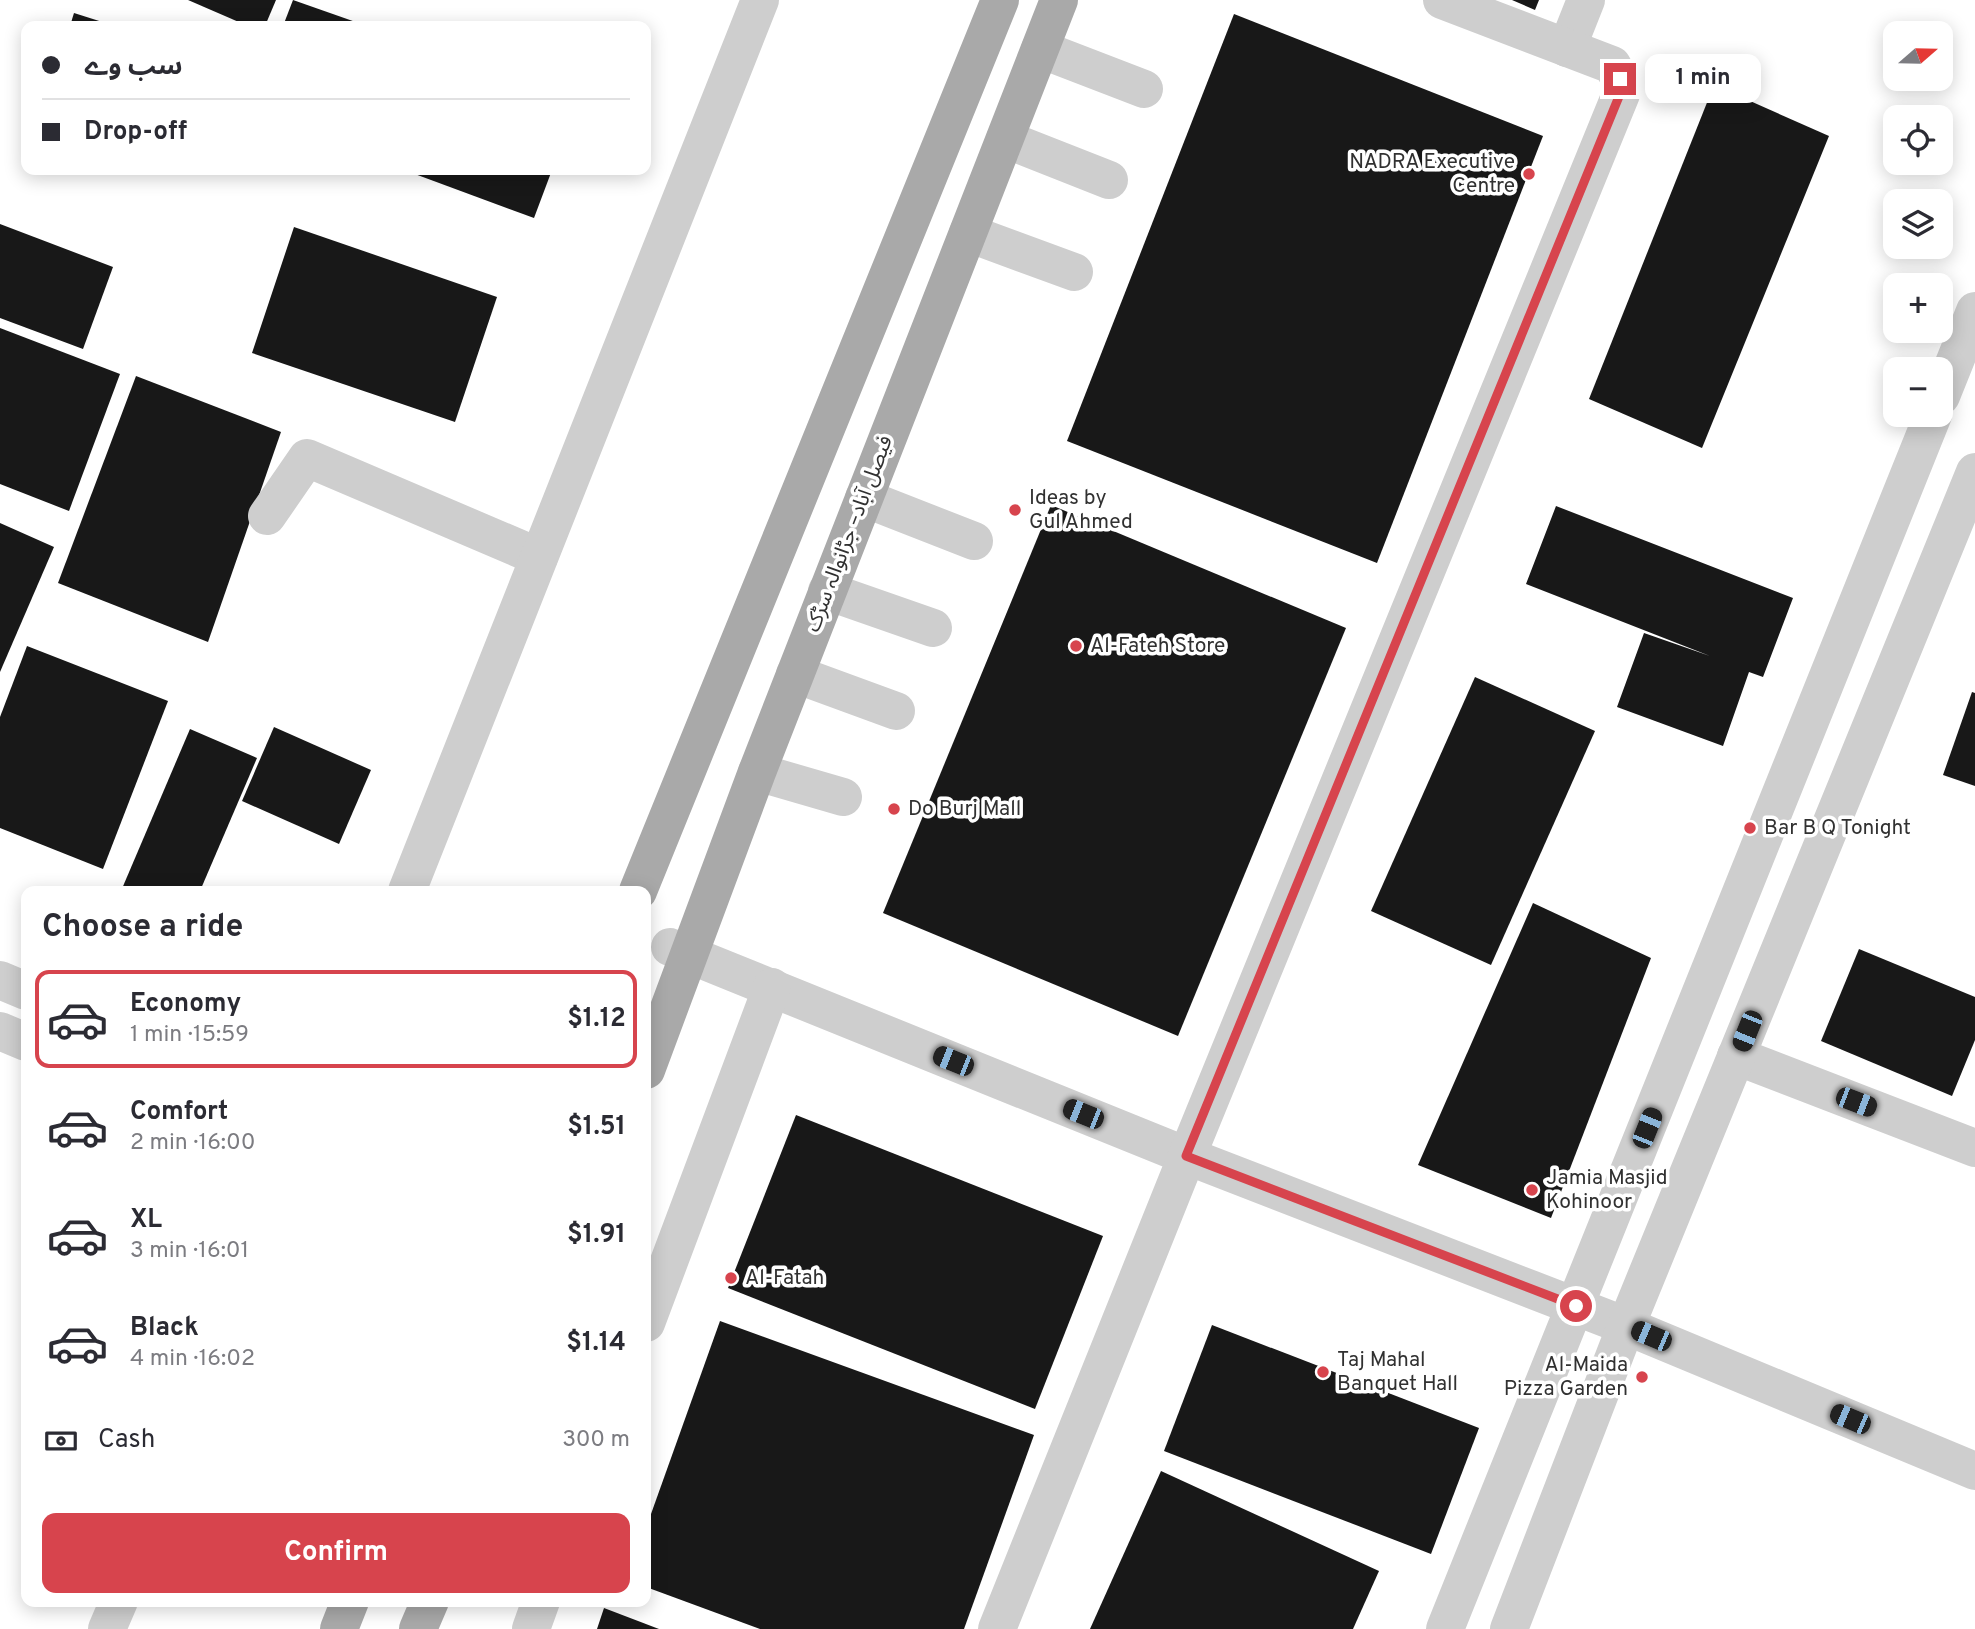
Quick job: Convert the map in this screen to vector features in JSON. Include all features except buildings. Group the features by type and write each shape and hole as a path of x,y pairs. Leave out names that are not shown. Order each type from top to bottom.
{"main road":[{"path":"640,886 1000,0"},
{"name":"فیصل آباد– جڑانوالہ سڑک","path":"651,1052 679,950 716,881 1059,0"},
{"path":"651,991 679,950"},
{"path":"339,1629 348,1607"},
{"path":"401,1629 406,1607"},
{"path":"418,1629 427,1607"}],"street":[{"path":"409,886 760,0"},
{"path":"998,1629 1186,1156 1620,94 1620,79 1612,65 1442,0"},
{"path":"1567,48 1586,0"},
{"path":"1040,49 1144,89"},
{"path":"1005,139 1109,180"},
{"path":"968,233 1073,272"},
{"path":"1953,366 1975,311"},
{"path":"1445,1629 1928,427"},
{"path":"267,516 307,458 539,557"},
{"path":"1508,1629 1626,1326 1975,472"},
{"path":"864,498 974,541"},
{"path":"827,591 933,628"},
{"path":"795,674 896,711"},
{"path":"757,772 843,797"},
{"path":"679,950 1186,1156 1626,1326 1975,1471"},
{"path":"0,980 21,989"},
{"path":"651,1310 772,988"},
{"path":"0,1031 21,1040"},
{"path":"1736,1056 1975,1148"},
{"path":"107,1629 116,1607"},
{"path":"531,1629 539,1607"}],"place":[{"name":"NADRA Executive Centre","path":"1529,174"},
{"name":"Ideas by Gul Ahmed","path":"1015,510"},
{"name":"Al-Fateh Store","path":"1076,646"},
{"name":"Do Burj Mall","path":"894,809"},
{"name":"Bar B Q Tonight","path":"1750,828"},
{"name":"Jamia Masjid Kohinoor","path":"1532,1190"},
{"name":"Al-Fatah","path":"731,1278"},
{"name":"Taj Mahal Banquet Hall","path":"1323,1372"},
{"name":"Al-Maida Pizza Garden","path":"1642,1377"}],"route":[{"path":"1576,1306 1186,1156 1620,94 1620,79"}]}
